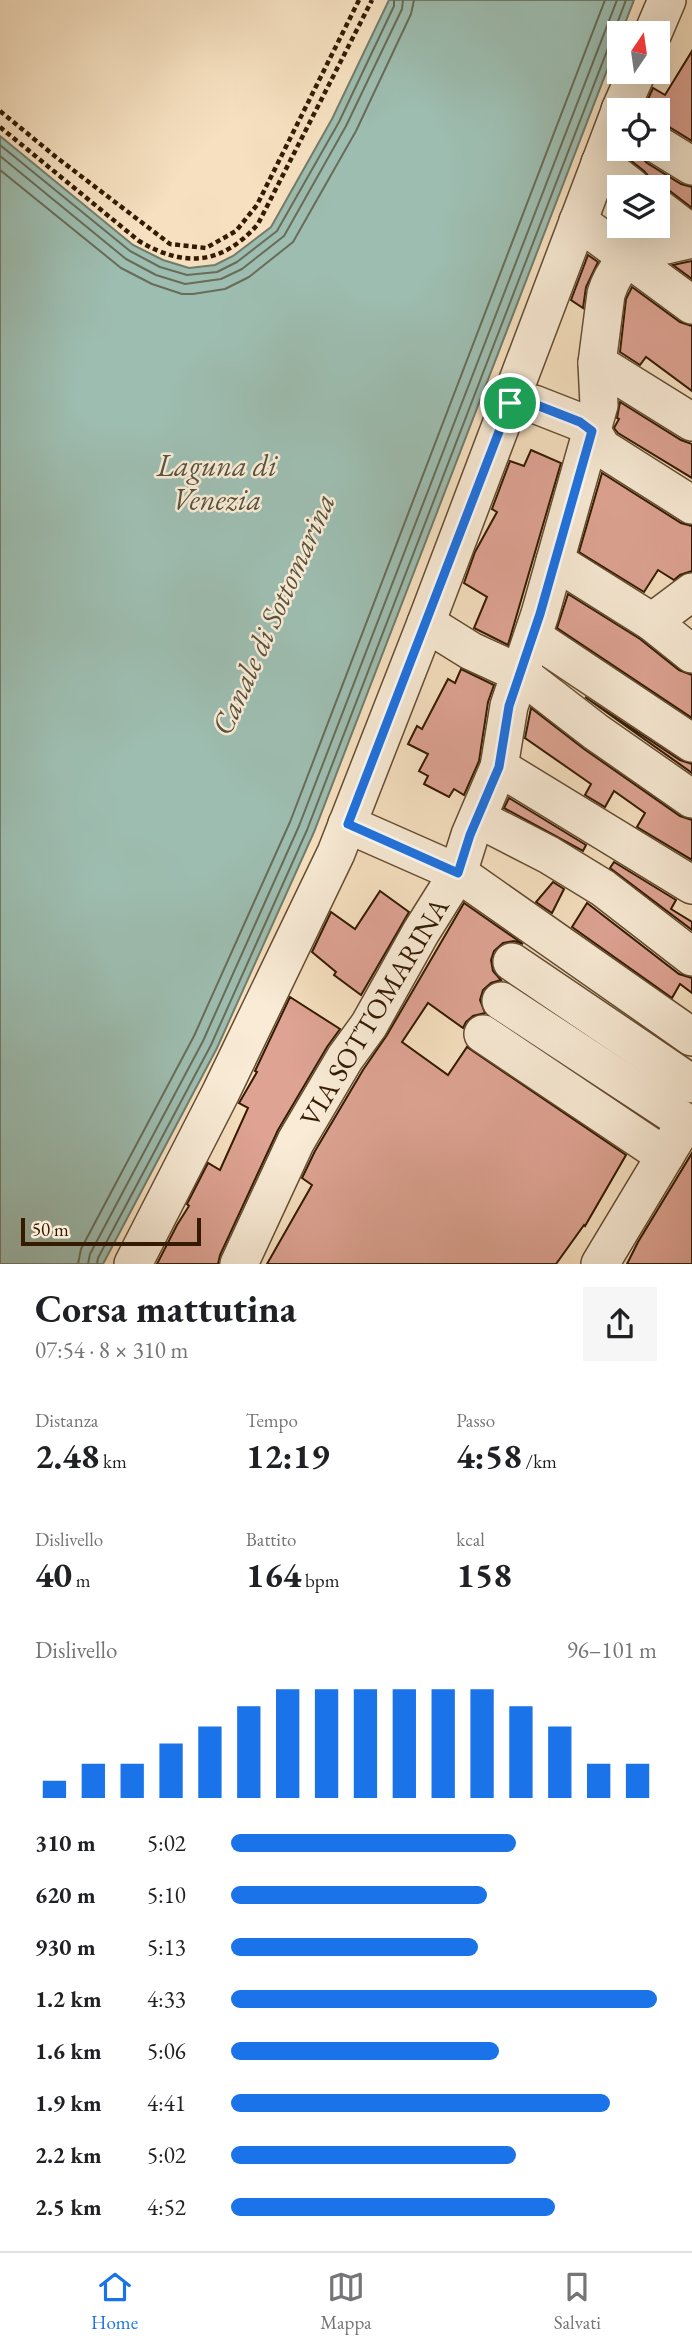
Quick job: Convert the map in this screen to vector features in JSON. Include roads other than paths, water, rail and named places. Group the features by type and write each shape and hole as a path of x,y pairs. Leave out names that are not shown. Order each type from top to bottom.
{"street":[{"path":"658,21 667,0"},
{"path":"133,1264 221,1092 336,853 607,145"},
{"path":"670,152 692,166"},
{"path":"600,163 616,175"},
{"path":"670,217 692,234"},
{"path":"578,221 692,305"},
{"path":"627,258 640,252 692,240"},
{"name":"VIA SOTTOMARINA","path":"253,1258 296,1141 345,1058 369,1025 421,932 458,873 470,835 499,767 509,706 537,626 599,405 597,363 606,294 627,258"},
{"path":"597,363 692,422"},
{"path":"510,403 534,404 580,422 592,431 601,448 692,505"},
{"path":"555,561 652,622 692,654"},
{"path":"652,622 692,592"},
{"path":"426,623 471,651 520,674 596,732 692,799"},
{"path":"537,626 692,716"},
{"path":"537,626 692,743"},
{"path":"499,767 692,885"},
{"path":"479,819 549,855 603,888 692,957"},
{"path":"348,824 458,873 692,1037"},
{"path":"512,962 692,1084"},
{"path":"501,1001 689,1117 600,1264"},
{"path":"483,1034 665,1156"}],"water":[{"name":"Laguna di Venezia","path":"389,0 634,0 626,21 607,21 607,70 314,832 217,1048 103,1264 0,1264 0,136 133,245 163,260 189,268 215,265 233,256 271,227 332,119"}],"water label":[{"name":"Canale di Sottomarina","path":"273,614"}]}
